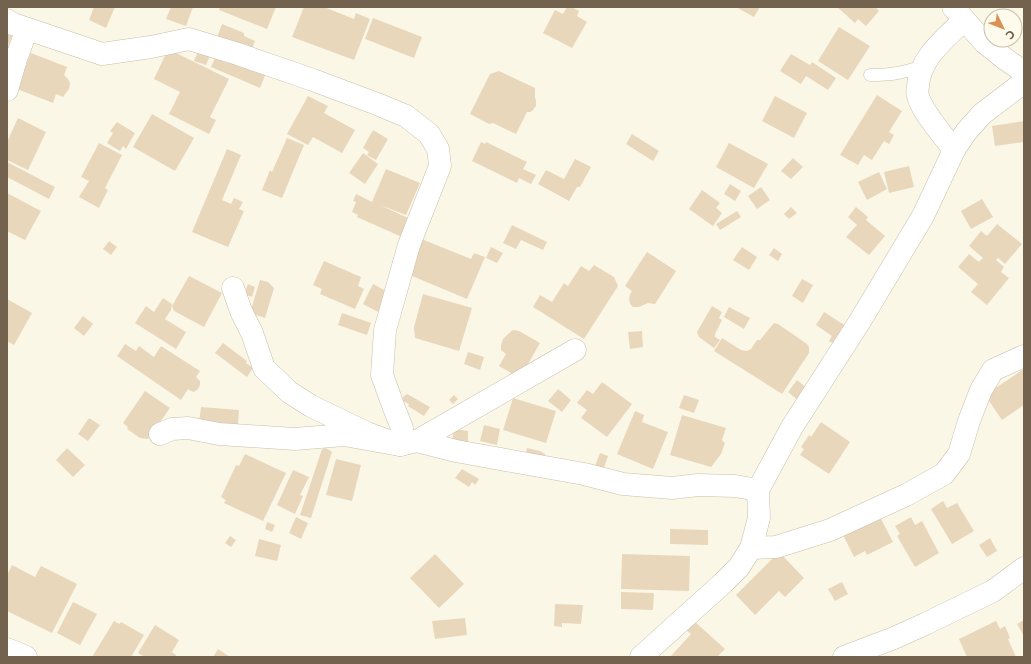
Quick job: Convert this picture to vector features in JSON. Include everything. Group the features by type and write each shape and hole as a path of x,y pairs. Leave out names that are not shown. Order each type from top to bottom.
{"street":[{"path":"954,150 924,110 917,95 918,80 924,65 958,14 984,42 1024,72"},
{"path":"7,20 12,24 102,54 151,47 189,39 238,54 377,104 406,116 429,134 438,149 440,166 409,245 385,330 382,376 408,443"},
{"path":"7,90 27,29"},
{"path":"641,657 739,567 751,548 760,518 758,490 792,427 860,321 924,216 954,150 966,132 982,114 1024,82"},
{"path":"233,288 241,311 252,333 264,368 289,392 311,406 367,433 408,443 575,350"},
{"path":"751,548 776,547 830,530 906,495 944,474 959,454 969,421 981,390 993,370 1024,356"},
{"path":"160,434 172,429 188,428 220,434 295,439 344,435 456,451 584,474 623,484 672,488 698,485 735,486 758,490"},
{"path":"844,657 894,638 993,591 1024,568"},
{"path":"7,649 26,657"}],"lane":[{"path":"870,75 891,75 912,70 924,65"}],"building":[{"path":"94,7 115,7 106,28 89,20"},
{"path":"171,7 193,7 186,26 166,19"},
{"path":"220,7 276,7 267,29 219,10"},
{"path":"304,7 324,7 354,19 356,13 370,19 354,60 292,37"},
{"path":"567,7 571,7 579,11 577,16 587,22 572,48 543,33 555,10 563,14"},
{"path":"736,7 760,7 754,17"},
{"path":"837,7 875,7 879,11 866,26 858,19 855,23"},
{"path":"373,18 422,37 414,58 365,39"},
{"path":"222,24 244,33 244,36 255,41 251,51 217,37"},
{"path":"839,27 870,46 848,80 818,61"},
{"path":"7,34 12,36 7,47"},
{"path":"168,49 229,79 210,117 216,120 209,134 169,114 180,92 154,79"},
{"path":"198,51 210,56 206,65 194,61"},
{"path":"31,53 67,67 64,75 70,83 69,89 63,97 56,94 53,103 17,89"},
{"path":"791,54 810,65 812,62 836,78 828,90 806,76 801,84 780,71"},
{"path":"230,57 266,73 260,88 211,67 215,58 227,63"},
{"path":"499,71 535,88 536,106 532,111 527,112 516,134 493,123 489,124 470,114 490,74"},
{"path":"877,95 902,111 889,132 894,135 889,144 884,141 872,160 864,155 858,165 840,155"},
{"path":"308,96 328,106 324,113 355,130 342,153 313,137 308,145 287,134"},
{"path":"775,96 807,113 794,138 762,121"},
{"path":"152,114 194,138 175,171 133,147"},
{"path":"18,118 46,132 28,170 7,160 7,142"},
{"path":"1024,121 1024,142 995,146 992,126"},
{"path":"117,122 135,133 126,149 123,146 120,151 107,143 113,133 110,131"},
{"path":"373,130 388,139 376,160 367,155 369,152 363,148"},
{"path":"632,134 659,151 653,161 626,144"},
{"path":"287,138 304,145 282,198 262,190 270,170 272,172"},
{"path":"481,142 485,144 486,142 527,162 523,169 536,175 531,184 519,178 517,183 472,161"},
{"path":"99,143 122,155 105,188 108,190 99,208 79,197 89,181 81,177"},
{"path":"729,143 768,164 754,188 716,167"},
{"path":"227,149 241,155 222,200 231,204 234,198 243,202 239,209 244,211 228,247 192,232"},
{"path":"363,153 378,164 365,184 349,173"},
{"path":"793,158 803,167 791,179 781,171"},
{"path":"575,159 591,167 580,187 577,187 569,201 538,184 546,170 564,179"},
{"path":"7,162 55,187 49,199 7,177"},
{"path":"909,166 914,187 889,193 884,172"},
{"path":"386,169 420,183 406,215 380,205 410,219 402,237 357,217 358,215 352,212 356,202 353,201 356,194 372,202"},
{"path":"879,172 887,189 867,200 858,182"},
{"path":"730,184 741,191 735,201 724,194"},
{"path":"761,187 770,200 757,209 748,196"},
{"path":"702,190 720,203 716,208 722,213 713,226 689,209"},
{"path":"7,193 41,211 25,240 7,231"},
{"path":"982,199 993,217 971,229 961,211"},
{"path":"791,207 797,213 789,219 784,214"},
{"path":"856,207 868,217 866,220 885,236 869,255 846,237 857,225 848,217"},
{"path":"737,211 741,217 720,230 716,224"},
{"path":"997,224 1022,244 1005,264 998,258 996,260 1004,267 1001,272 1009,278 987,305 971,292 978,284 958,267 969,254 979,262 983,258 969,246 981,231 987,236"},
{"path":"512,225 547,242 543,250 521,240 516,249 503,243"},
{"path":"419,238 471,259 474,253 485,257 467,299 405,273"},
{"path":"109,241 117,247 111,255 103,249"},
{"path":"491,247 503,253 497,263 486,258"},
{"path":"742,247 757,257 749,270 733,260"},
{"path":"774,248 782,254 778,261 769,255"},
{"path":"647,252 676,271 655,304 648,303 639,307 633,307 630,304 629,299 632,291 625,286"},
{"path":"324,261 361,277 358,286 364,289 355,309 320,294 322,289 313,285"},
{"path":"594,265 614,277 618,286 584,339 533,307 540,295 552,302 564,283 568,286 581,266 589,271"},
{"path":"189,276 222,293 204,327 174,311 172,306"},
{"path":"802,279 813,285 803,303 792,296"},
{"path":"260,280 268,282 274,288 265,318 250,313"},
{"path":"248,284 255,287 252,297 244,294"},
{"path":"373,284 388,292 378,312 363,304"},
{"path":"423,294 472,308 459,351 415,338 414,327"},
{"path":"163,298 172,304 171,310 165,319 186,332 176,349 135,323 146,306 154,312"},
{"path":"7,299 32,313 14,345 7,341"},
{"path":"712,306 722,312 719,318 722,320 715,334 715,337 720,340 714,348 699,337 697,332"},
{"path":"729,307 750,318 744,329 724,317"},
{"path":"824,312 849,328 837,346 829,341 832,336 816,325"},
{"path":"342,313 371,323 367,335 338,325"},
{"path":"83,316 93,324 84,336 74,328"},
{"path":"774,323 778,324 807,344 809,347 809,353 782,394 714,351 722,338 741,350 747,351 751,349 757,340 760,340"},
{"path":"513,330 519,331 540,343 520,378 499,366 506,354 501,350 503,339"},
{"path":"642,331 643,347 630,349 628,332"},
{"path":"223,343 247,361 246,363 253,368 247,377 215,353"},
{"path":"125,344 136,351 139,346 154,357 161,346 200,371 196,377 200,381 198,389 194,392 188,389 181,400 117,356"},
{"path":"468,352 484,357 480,370 464,364"},
{"path":"1024,369 1024,405 1002,420 985,395"},
{"path":"797,380 808,389 799,401 788,392"},
{"path":"602,382 632,404 607,437 581,418 587,410 577,403 587,390 593,394"},
{"path":"558,389 571,400 562,412 548,401"},
{"path":"145,391 170,408 148,439 140,438 127,429 128,427 123,423"},
{"path":"407,394 430,407 424,416 403,401 403,397"},
{"path":"454,395 458,399 453,404 449,400"},
{"path":"684,395 699,400 694,413 679,408"},
{"path":"513,398 556,411 546,443 503,430"},
{"path":"201,407 239,410 238,425 199,423"},
{"path":"635,411 644,415 642,422 668,432 653,469 617,454"},
{"path":"682,415 726,428 722,440 725,443 721,454 711,467 670,455"},
{"path":"89,418 100,425 88,441 78,434"},
{"path":"821,422 850,442 829,474 800,455 804,449 801,447 809,435 811,437"},
{"path":"484,425 500,429 497,445 480,441"},
{"path":"454,429 468,431 468,442 452,441"},
{"path":"67,448 85,465 73,477 56,460"},
{"path":"326,448 332,452 311,518 300,515 322,449"},
{"path":"527,448 540,451 545,454 544,461 525,457"},
{"path":"600,453 608,456 602,474 593,471"},
{"path":"245,454 286,473 263,521 224,503 226,500 221,497 236,465 239,466"},
{"path":"336,459 361,465 352,501 326,495"},
{"path":"462,469 479,479 475,485 472,482 469,487 455,478"},
{"path":"293,470 309,477 300,495 303,496 295,514 277,505"},
{"path":"943,501 947,508 957,503 974,531 952,544 931,509"},
{"path":"879,515 893,542 867,555 865,551 854,557 842,533"},
{"path":"296,517 308,523 301,539 289,533"},
{"path":"911,517 915,525 922,521 939,553 915,567 897,536 900,534 895,526"},
{"path":"267,522 275,525 272,532 265,529"},
{"path":"670,529 708,530 708,545 670,544"},
{"path":"230,536 236,540 231,547 225,543"},
{"path":"990,538 997,551 987,557 979,545"},
{"path":"259,539 281,545 277,561 255,556"},
{"path":"779,552 804,578 785,597 779,591 755,615 736,595"},
{"path":"435,554 464,584 439,608 410,578"},
{"path":"622,554 690,556 689,591 621,589"},
{"path":"12,565 35,577 41,566 77,584 52,633 7,611 7,575"},
{"path":"842,582 848,594 835,601 828,589"},
{"path":"621,592 654,593 653,610 621,609"},
{"path":"73,602 97,614 80,645 57,633"},
{"path":"555,604 583,605 581,624 562,623 562,627 554,626"},
{"path":"465,618 467,635 435,639 432,621"},
{"path":"1024,620 1024,636 1017,624"},
{"path":"114,621 119,624 121,622 144,635 131,657 92,657"},
{"path":"694,621 725,649 717,657 670,657 691,634 686,630"},
{"path":"996,621 1000,629 1005,626 1010,638 1008,639 1016,657 967,657 959,639"},
{"path":"155,625 179,640 172,652 176,655 175,657 145,657 138,653"},
{"path":"218,649 230,657 213,657"}]}
